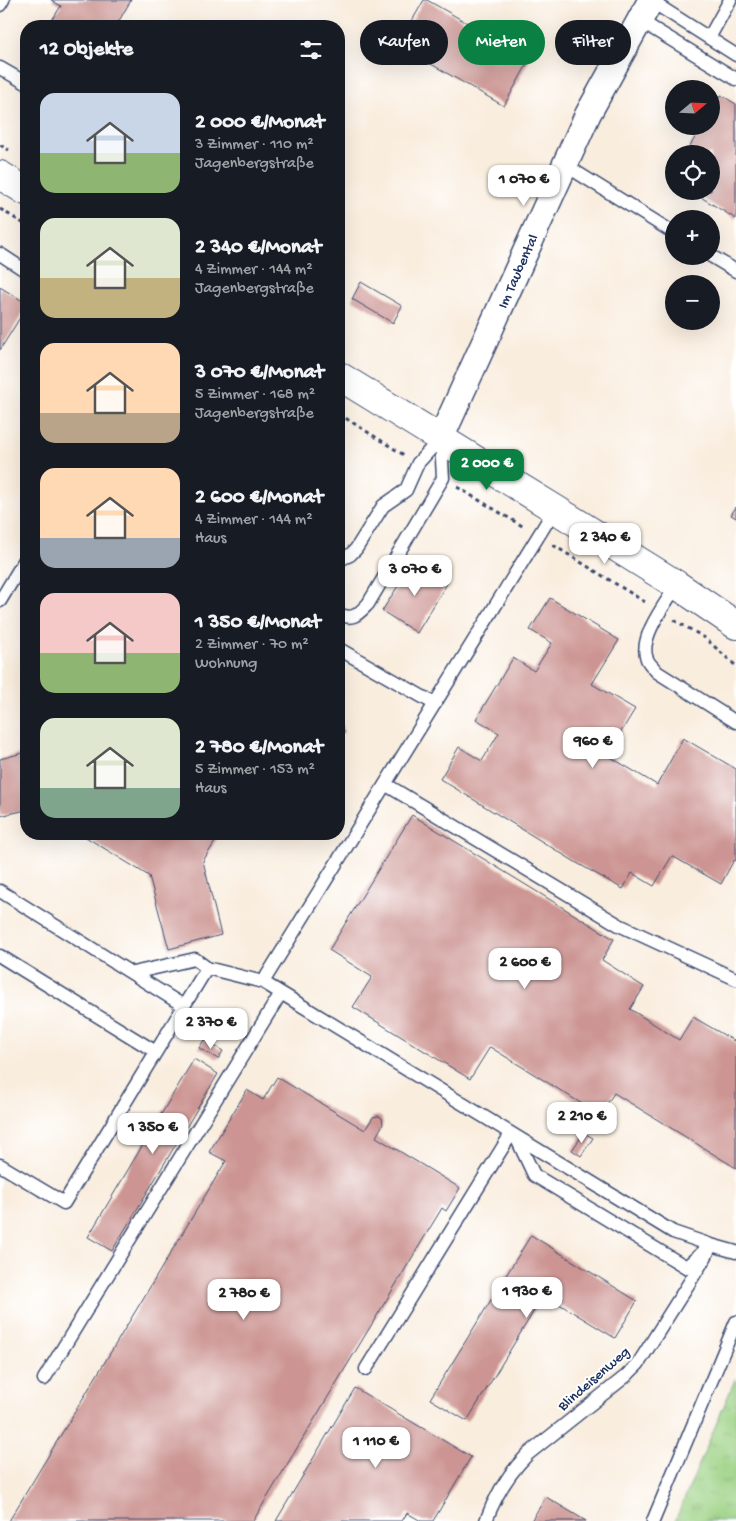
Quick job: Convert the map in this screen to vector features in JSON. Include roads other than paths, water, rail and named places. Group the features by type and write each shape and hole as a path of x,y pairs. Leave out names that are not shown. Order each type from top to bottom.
{"street":[{"name":"Im Taubental","path":"441,438 588,114 647,7"},
{"path":"0,175 20,187"},
{"path":"345,380 677,585 736,625"}],"lane":[{"path":"0,5 3,0"},
{"path":"709,38 730,0"},
{"path":"647,7 709,38 736,54"},
{"path":"647,7 736,79"},
{"path":"0,68 20,80"},
{"path":"564,166 665,228"},
{"path":"0,254 20,267"},
{"path":"720,261 736,271"},
{"path":"345,557 356,549 384,506 406,490 418,463 441,438"},
{"path":"345,617 351,617 359,613 368,604 442,478 441,438"},
{"path":"263,982 555,509"},
{"path":"0,601 20,568"},
{"path":"677,585 650,631 645,645 647,660 657,672 736,722"},
{"path":"345,653 435,704"},
{"path":"345,659 352,657"},
{"path":"385,784 620,925 736,979"},
{"path":"0,890 184,1006"},
{"path":"0,956 156,1052"},
{"path":"134,973 195,959 207,968 263,982 672,1232 736,1252"},
{"path":"0,1165 64,1202 207,968"},
{"path":"44,1379 281,993"},
{"path":"513,1135 534,1175 686,1267 711,1245"},
{"path":"366,1369 513,1135"},
{"name":"Blindeisenweg","path":"486,1521 505,1482 522,1460 626,1376 638,1364 711,1245"},
{"path":"654,1521 736,1322"}]}
